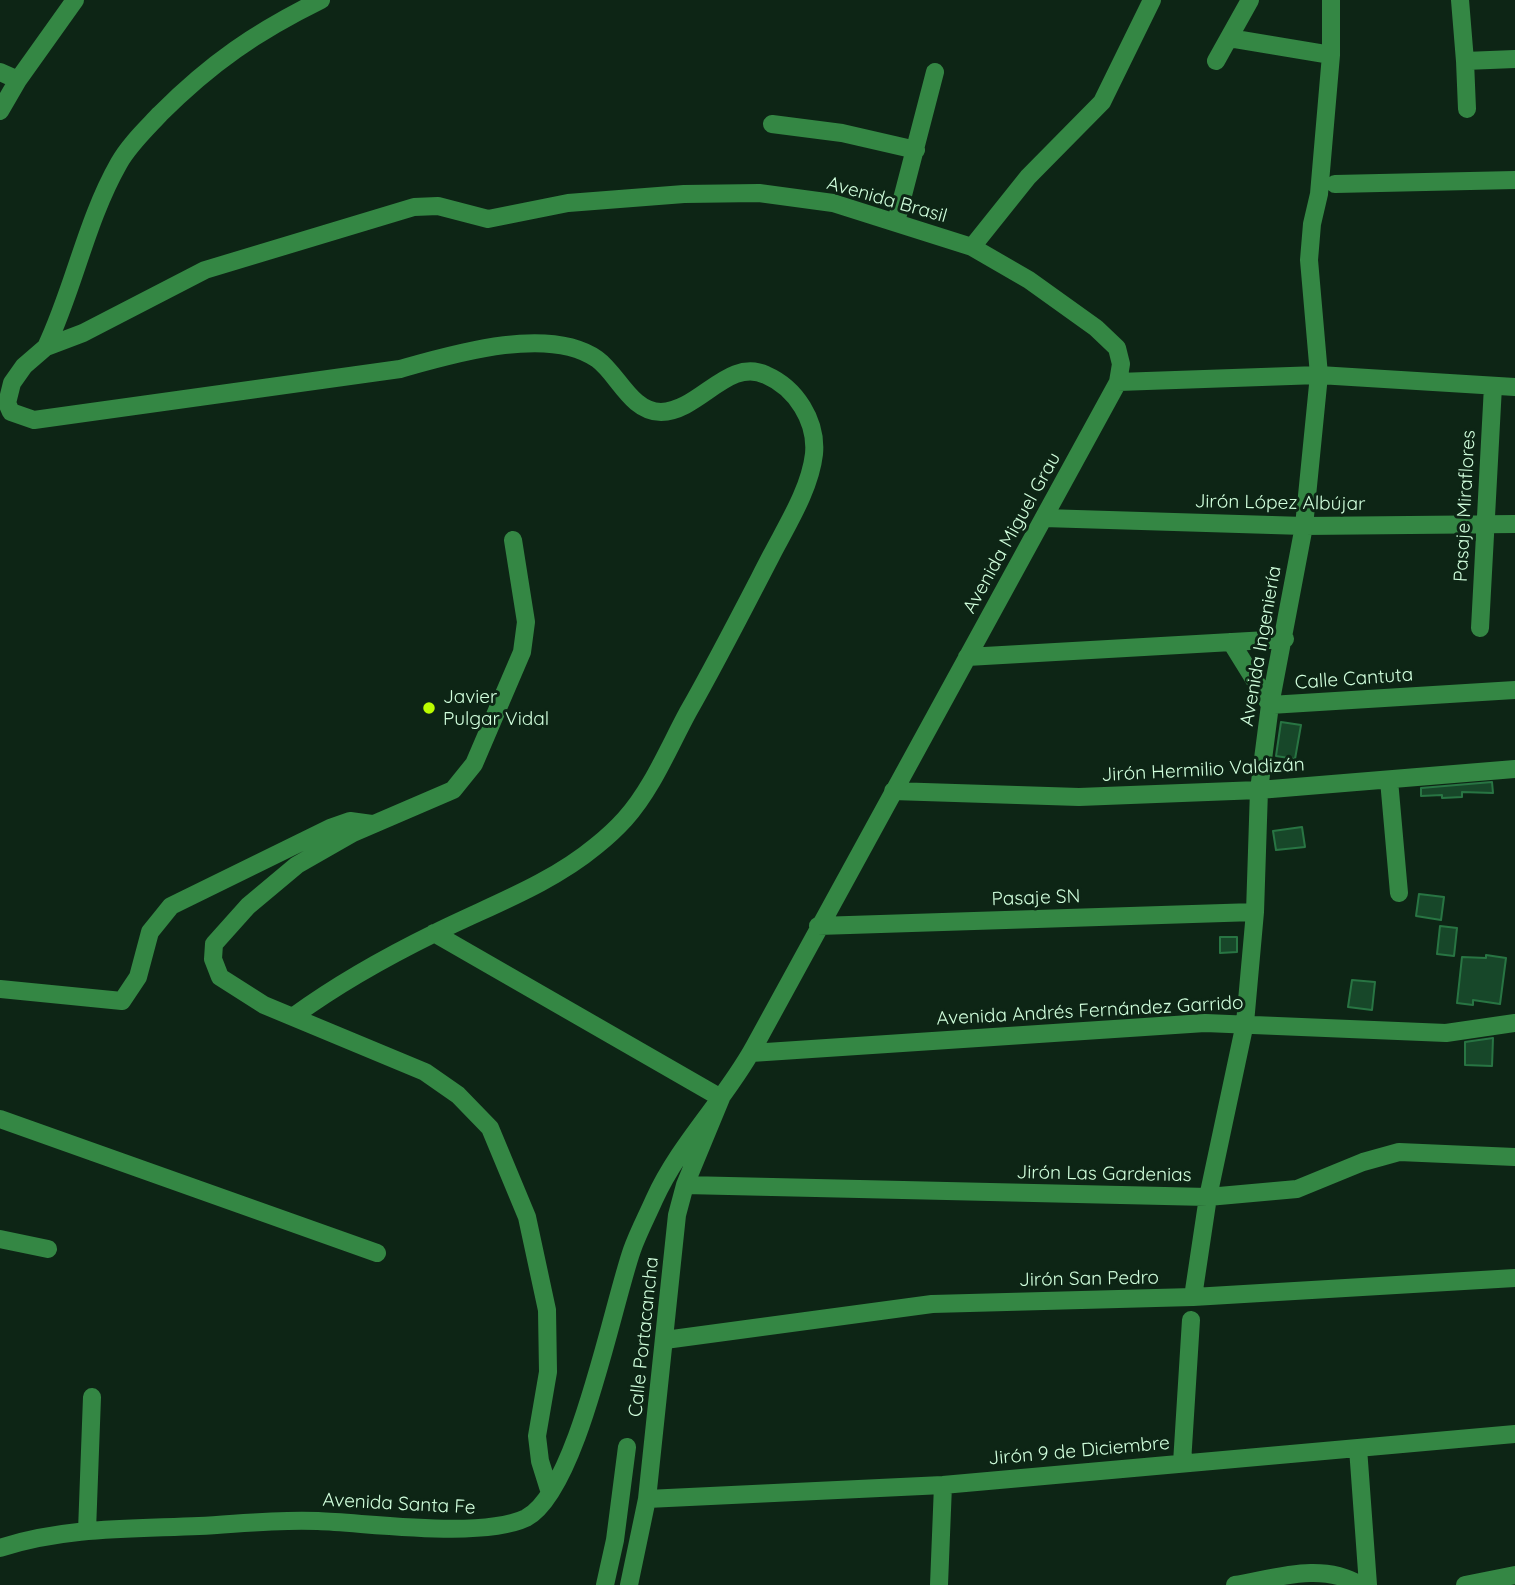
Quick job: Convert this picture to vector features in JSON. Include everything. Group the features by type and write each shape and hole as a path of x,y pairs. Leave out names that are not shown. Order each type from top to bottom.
{"street":[{"path":"0,111 18,80 75,0"},
{"path":"294,1016 336,985 434,933 521,892 593,848 626,818 650,783 800,499 814,453 807,410 768,375 752,370 735,373 683,409 651,410 622,388 593,356 565,345 537,342 440,358 400,369 34,420 11,412 3,403 7,393 24,366 46,347 102,199 120,161 147,128 201,73 269,25 321,0"},
{"path":"972,247 1028,177 1102,102 1152,0"},
{"path":"1216,61 1250,0"},
{"name":"Avenida Ingeniería","path":"1194,1297 1208,1197 1245,1023 1255,912 1259,790 1270,705 1285,639 1304,526 1318,375 1309,260 1320,194 1331,55 1331,0"},
{"path":"1460,0 1467,109"},
{"path":"1229,38 1331,55"},
{"path":"1465,61 1515,59"},
{"path":"0,72 18,80"},
{"path":"896,222 934,72"},
{"path":"772,124 842,134 916,150"},
{"path":"1335,184 1515,180"},
{"name":"Avenida Brasil","path":"46,347 83,333 205,270 414,208 438,206 488,219 568,203 684,194 759,193 833,203 972,247 1029,280 1096,328 1117,348 1121,364 1118,382"},
{"path":"1118,382 1318,375 1515,387"},
{"name":"Avenida Miguel Grau","path":"751,1053 818,926 1118,382"},
{"name":"Pasaje Miraflores","path":"1480,628 1493,386"},
{"name":"Jirón López Albújar","path":"1044,518 1304,526 1515,524"},
{"path":"513,540 526,634 522,652 474,764 453,790 372,824 297,866 248,905 214,944 213,959 220,977 264,1006 294,1016 425,1073 458,1095 490,1128 527,1217 547,1310 548,1373 537,1436 540,1461 550,1493"},
{"path":"967,657 1285,639"},
{"name":"Calle Cantuta","path":"1231,642 1270,705 1515,690"},
{"name":"Jirón Hermilio Valdizán","path":"893,791 1079,797 1259,790 1515,769"},
{"path":"1389,780 1399,893"},
{"path":"0,989 122,1001 138,977 150,932 170,906 330,828 349,821 372,824"},
{"name":"Pasaje SN","path":"818,926 1255,912"},
{"path":"434,933 721,1098"},
{"name":"Avenida Andrés Fernández Garrido","path":"751,1053 1205,1023 1446,1032 1515,1023"},
{"name":"Avenida Santa Fe","path":"0,1548 35,1537 87,1531 310,1520 485,1529 524,1519 539,1509 550,1493 576,1440 633,1248 664,1181 751,1053"},
{"name":"Calle Portacancha","path":"629,1585 647,1499 677,1215 685,1185 721,1098"},
{"path":"0,1119 377,1253"},
{"name":"Jirón Las Gardenias","path":"685,1185 1208,1197 1297,1189 1363,1162 1399,1152 1515,1157"},
{"path":"0,1239 48,1249"},
{"name":"Jirón San Pedro","path":"665,1340 932,1304 1194,1297 1515,1278"},
{"path":"1182,1463 1191,1320"},
{"path":"87,1531 92,1397"},
{"name":"Jirón 9 de Diciembre","path":"647,1499 943,1485 1515,1434"},
{"path":"606,1585 615,1540 627,1447"},
{"path":"1358,1448 1367,1585"},
{"path":"939,1585 943,1485"},
{"path":"1235,1585 1321,1571 1345,1576 1360,1585"},
{"path":"1465,1585 1515,1575"}],"building":[{"path":"1281,722 1301,725 1295,759 1276,756"},
{"path":"1492,782 1493,793 1462,792 1462,797 1442,798 1442,795 1421,796 1421,788"},
{"path":"1302,827 1305,847 1276,850 1273,831"},
{"path":"1419,894 1444,897 1441,920 1416,916"},
{"path":"1440,926 1457,928 1454,956 1437,954"},
{"path":"1220,937 1237,937 1237,952 1220,953"},
{"path":"1486,955 1506,958 1500,1004 1473,1000 1473,1005 1457,1003 1462,957 1486,958"},
{"path":"1352,980 1375,982 1372,1010 1348,1007"},
{"path":"1493,1038 1492,1066 1465,1065 1465,1042"}],"place":[{"name":"Javier Pulgar Vidal","path":"429,708"}]}
